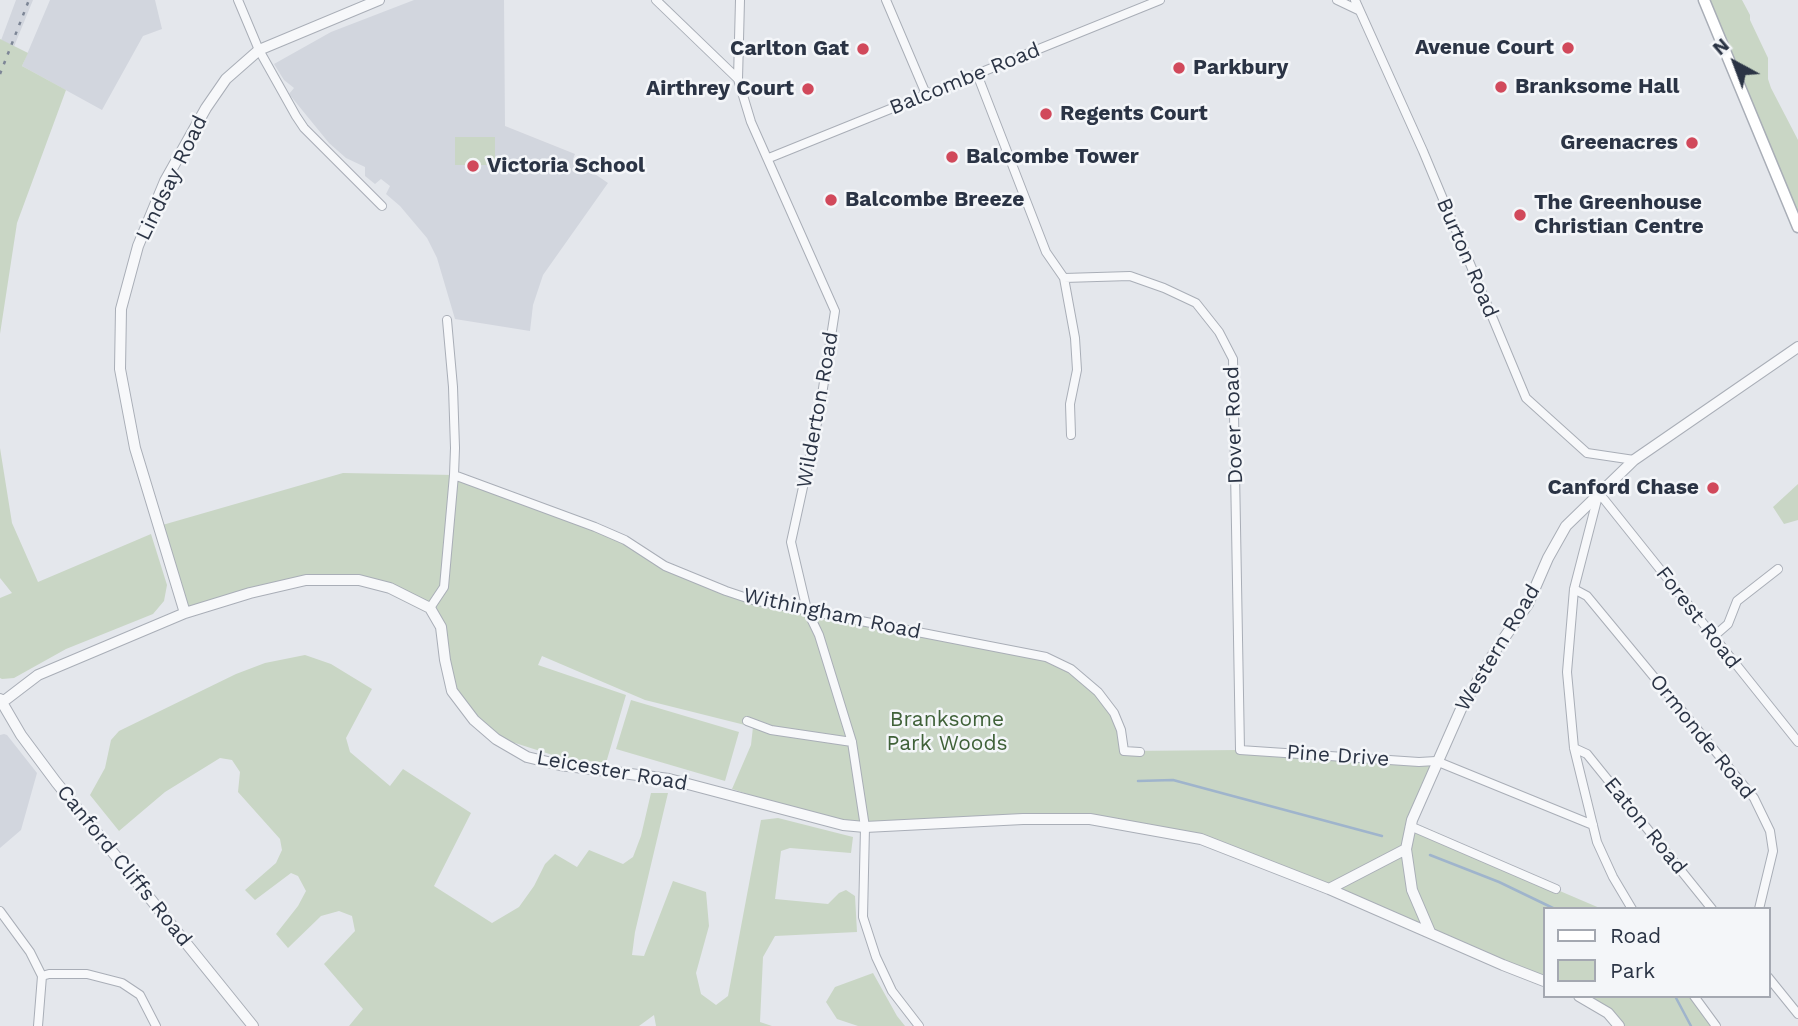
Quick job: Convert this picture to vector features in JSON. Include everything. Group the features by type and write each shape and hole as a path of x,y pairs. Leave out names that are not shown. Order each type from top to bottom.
{"main road":[{"path":"1704,0 1798,228"}],"street":[{"path":"238,0 259,50 304,128 382,206"},
{"name":"Lindsay Road","path":"185,613 135,448 120,369 121,309 138,246 165,181 215,94 234,71 259,50 379,0"},
{"path":"656,0 738,79"},
{"name":"Wilderton Road","path":"740,0 738,79 751,122 835,312 819,414 791,542 807,610 819,635 852,742 865,827 863,917 876,957 892,991 919,1026"},
{"path":"886,0 926,94"},
{"name":"Balcombe Road","path":"769,158 1160,0"},
{"path":"1337,0 1359,10"},
{"name":"Burton Road","path":"1355,0 1423,151 1526,398 1587,453 1634,460"},
{"path":"977,74 1046,252 1064,278 1075,338 1077,370 1070,404 1071,435"},
{"name":"Dover Road","path":"1064,278 1130,276 1196,303 1219,332 1233,359 1240,750"},
{"path":"1,702 27,682 58,666 185,613 250,593 306,580 359,580 390,588 430,608 444,587 454,475 453,399 447,320"},
{"name":"Western Road","path":"1430,932 1412,890 1406,849 1410,827 1436,761 1467,698 1528,604 1548,558 1566,526 1634,460 1798,347"},
{"name":"Withingham Road","path":"454,475 595,527 625,540 665,566 753,600 1046,657 1071,669 1098,692 1114,713 1121,730 1124,751 1140,752"},
{"path":"1599,493 1574,589 1567,673 1574,748 1597,842 1631,907"},
{"name":"Forest Road","path":"1599,493 1798,742"},
{"path":"1713,637 1728,624 1737,601 1778,569"},
{"name":"Ormonde Road","path":"1574,589 1587,596 1754,798 1770,831 1773,851 1759,907"},
{"name":"Leicester Road","path":"430,608 441,627 452,691 474,720 496,739 527,757 560,765 669,779 843,825 865,827 1023,819 1090,819 1201,839 1430,932"},
{"name":"Canford Cliffs Road","path":"1,702 56,782 253,1026"},
{"path":"747,721 771,730 852,742"},
{"name":"Eaton Road","path":"1574,748 1587,754 1710,907"},
{"name":"Pine Drive","path":"1240,750 1436,761"},
{"path":"1436,761 1593,825"},
{"path":"1410,827 1556,889"},
{"path":"1329,889 1406,849"},
{"path":"0,911 30,952 42,976 38,1026"},
{"path":"1430,932 1542,980"},
{"path":"42,976 87,974 131,987 144,1002 156,1026"},
{"path":"1770,979 1798,1014"},
{"path":"1582,998 1608,1013 1619,1026"},
{"path":"1695,998 1716,1026"}],"shaded area":[{"path":"16,0 33,0 11,54 0,43"},
{"path":"50,0 155,0 162,29 143,36 102,110 22,66"},
{"name":"Victoria School","path":"414,0 504,0 505,126 575,154 573,159 608,183 543,275 533,305 530,331 455,319 437,258 427,238 386,194 390,186 381,179 375,184 365,176 365,167 346,158 329,143 289,94 294,88 284,80 274,64 331,32"},
{"path":"4,734 37,773 21,830 0,848 0,735"}],"green space":[{"path":"1704,0 1742,0 1768,58 1771,88 1798,140 1798,227"},
{"path":"0,39 28,53 22,66 66,90 17,223 0,334"},
{"path":"455,137 495,137 495,165 455,165"},
{"path":"0,448 12,523 38,582 151,534 167,585 164,601 153,614 66,649 14,678 2,679 0,598 12,593 0,578"},
{"name":"Branksome Park Woods","path":"343,473 454,475 595,527 665,566 726,591 1046,657 1071,669 1114,713 1125,751 1240,750 1436,761 1410,827 1597,907 1542,907 1542,980 1201,839 1090,819 843,825 732,789 751,745 753,727 645,700 542,656 538,665 626,695 606,763 562,758 515,743 513,749 496,739 452,691 441,627 430,608 359,580 306,580 185,613 159,526"},
{"path":"1798,484 1798,520 1784,524 1773,507"},
{"path":"305,655 331,664 372,689 346,738 350,752 390,786 403,769 471,813 434,886 492,923 519,907 545,864 555,854 577,867 589,850 623,864 633,857 651,793 668,793 632,955 644,956 673,881 706,892 709,926 696,973 701,994 716,1005 728,996 761,820 778,818 853,837 851,853 790,848 781,851 775,899 828,904 846,890 855,896 857,932 775,936 763,957 760,1022 772,1026 656,1026 654,1015 639,1026 349,1026 363,1009 324,964 355,931 352,916 339,911 321,916 288,948 276,934 306,891 298,876 291,873 255,900 245,890 276,863 282,850 280,839 238,792 240,772 232,760 220,758 165,792 119,831 90,795 105,768 111,740 119,731 236,674 265,663"},
{"path":"631,700 739,732 725,781 616,749"},
{"path":"873,973 905,1026 858,1026 837,1019 826,1002 835,987"},
{"path":"1582,998 1695,998 1716,1026 1619,1026"}],"waterway":[{"path":"1138,781 1173,780 1382,836"},
{"path":"1430,855 1499,882 1551,907"},
{"path":"1676,998 1691,1026"}],"railway":[{"path":"0,74 29,0"}],"place":[{"name":"Avenue Court","path":"1568,48"},
{"name":"Carlton Gat","path":"863,49"},
{"name":"Parkbury","path":"1179,68"},
{"name":"Branksome Hall","path":"1501,87"},
{"name":"Airthrey Court","path":"808,89"},
{"name":"Regents Court","path":"1046,114"},
{"name":"Greenacres","path":"1692,143"},
{"name":"Balcombe Tower","path":"952,157"},
{"name":"Victoria School","path":"473,166"},
{"name":"Balcombe Breeze","path":"831,200"},
{"name":"The Greenhouse Christian Centre","path":"1520,215"},
{"name":"Canford Chase","path":"1713,488"}]}
